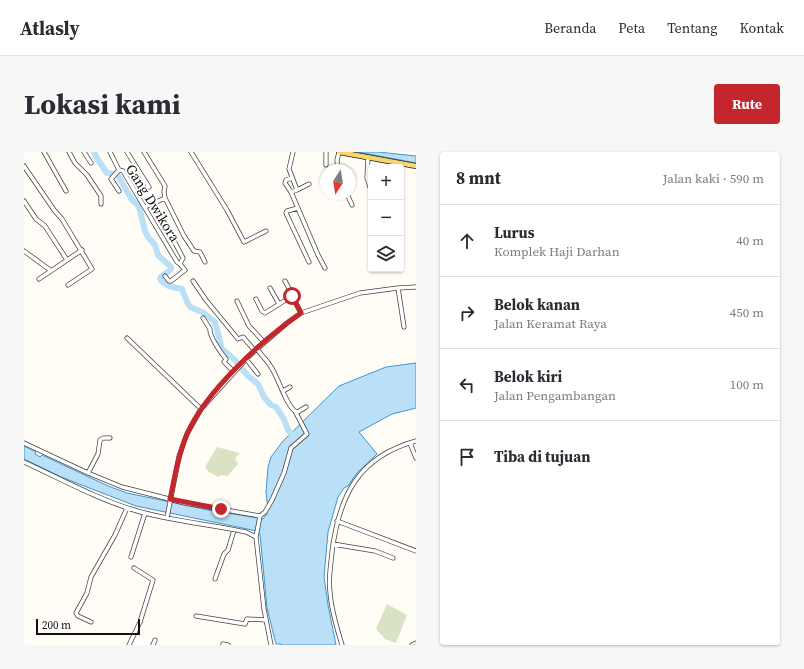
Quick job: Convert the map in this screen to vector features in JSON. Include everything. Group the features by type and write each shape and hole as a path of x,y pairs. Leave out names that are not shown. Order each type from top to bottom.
{"main road":[{"path":"339,152 358,153 368,157 416,166"}],"street":[{"path":"44,152 66,191"},
{"path":"69,152 75,163 87,175 101,196 101,204"},
{"path":"84,152 90,163"},
{"name":"Gang Dwikora","path":"110,152 118,170 123,171 177,262 186,272 171,281 168,281 166,276"},
{"path":"126,152 149,187"},
{"path":"144,152 165,186 165,198 184,236 194,251 200,252 205,262"},
{"path":"191,152 234,222 244,242 266,231"},
{"path":"293,152 288,169 297,190"},
{"path":"326,152 326,164"},
{"path":"337,164 339,152"},
{"path":"368,157 368,181"},
{"path":"24,166 54,210 62,219 82,250 92,269 68,285"},
{"path":"118,170 111,178 118,191"},
{"path":"292,178 285,181 325,268"},
{"path":"291,192 309,184"},
{"path":"145,207 165,198"},
{"path":"350,200 352,205"},
{"path":"24,201 36,218 45,226 66,260"},
{"path":"154,203 183,258 180,264"},
{"path":"298,208 286,213 309,262"},
{"path":"39,279 50,270 82,250"},
{"path":"24,251 50,270"},
{"path":"193,281 206,300 238,339 243,337 271,367 307,434 291,448 284,473 272,500 267,510 260,516 257,534 262,597 271,645"},
{"path":"285,281 301,313"},
{"path":"167,516 182,447 187,434 201,409 240,365 264,342 301,313 360,293 416,287"},
{"path":"270,288 279,304"},
{"path":"398,288 404,327"},
{"path":"256,299 262,311 265,313 292,296"},
{"path":"236,301 249,326 264,342"},
{"path":"203,318 210,329 210,333 226,359 224,362 234,372"},
{"path":"127,338 201,409"},
{"path":"246,359 258,374"},
{"path":"283,391 290,387"},
{"path":"296,413 306,407"},
{"path":"88,473 98,454 100,440 103,438 110,438"},
{"path":"342,645 336,626 329,580 337,521 347,496 360,473 386,453 416,441"},
{"path":"24,443 122,487 170,500 260,516"},
{"path":"410,443 416,458"},
{"path":"24,462 127,508 145,513 257,534"},
{"path":"91,622 78,616 76,612 87,593 91,577 120,525 127,508"},
{"path":"132,556 145,513"},
{"path":"337,521 416,551"},
{"path":"215,579 224,554 228,550 234,530"},
{"path":"333,544 376,551 393,558"},
{"path":"129,645 140,622 154,580 134,568"},
{"path":"196,616 245,624 247,619 266,620"},
{"path":"153,645 155,640"},
{"path":"412,645 416,643"},
{"path":"223,644 228,645"}],"green space":[{"path":"217,447 240,453 235,458 238,464 228,476 221,475 218,477 209,472 205,467"},
{"path":"387,604 407,615 396,643 385,639 376,629"}],"water":[{"path":"358,152 378,152 416,156 416,163"},
{"path":"416,363 416,408 392,414 359,432 377,454 357,473 338,497 328,532 324,577 336,645 276,644 267,608 260,534 257,531 136,506 61,477 24,459 24,446 36,452 35,454 40,457 42,455 108,486 127,493 225,514 228,513 263,519 267,514 268,509 266,492 268,467 271,457 283,441 339,386 386,367"}],"waterway":[{"path":"94,152 107,173 117,174 132,200 139,207 145,231 155,245 158,255 171,267 170,271 160,279 162,282 182,289 190,307 204,313 215,322 222,349 235,360 248,376 258,384 264,397 271,405 276,407 284,419 288,430 295,439"}],"route":[{"path":"221,509 170,499 182,447 194,420 216,391 248,357 287,323 301,313 292,296"}]}
